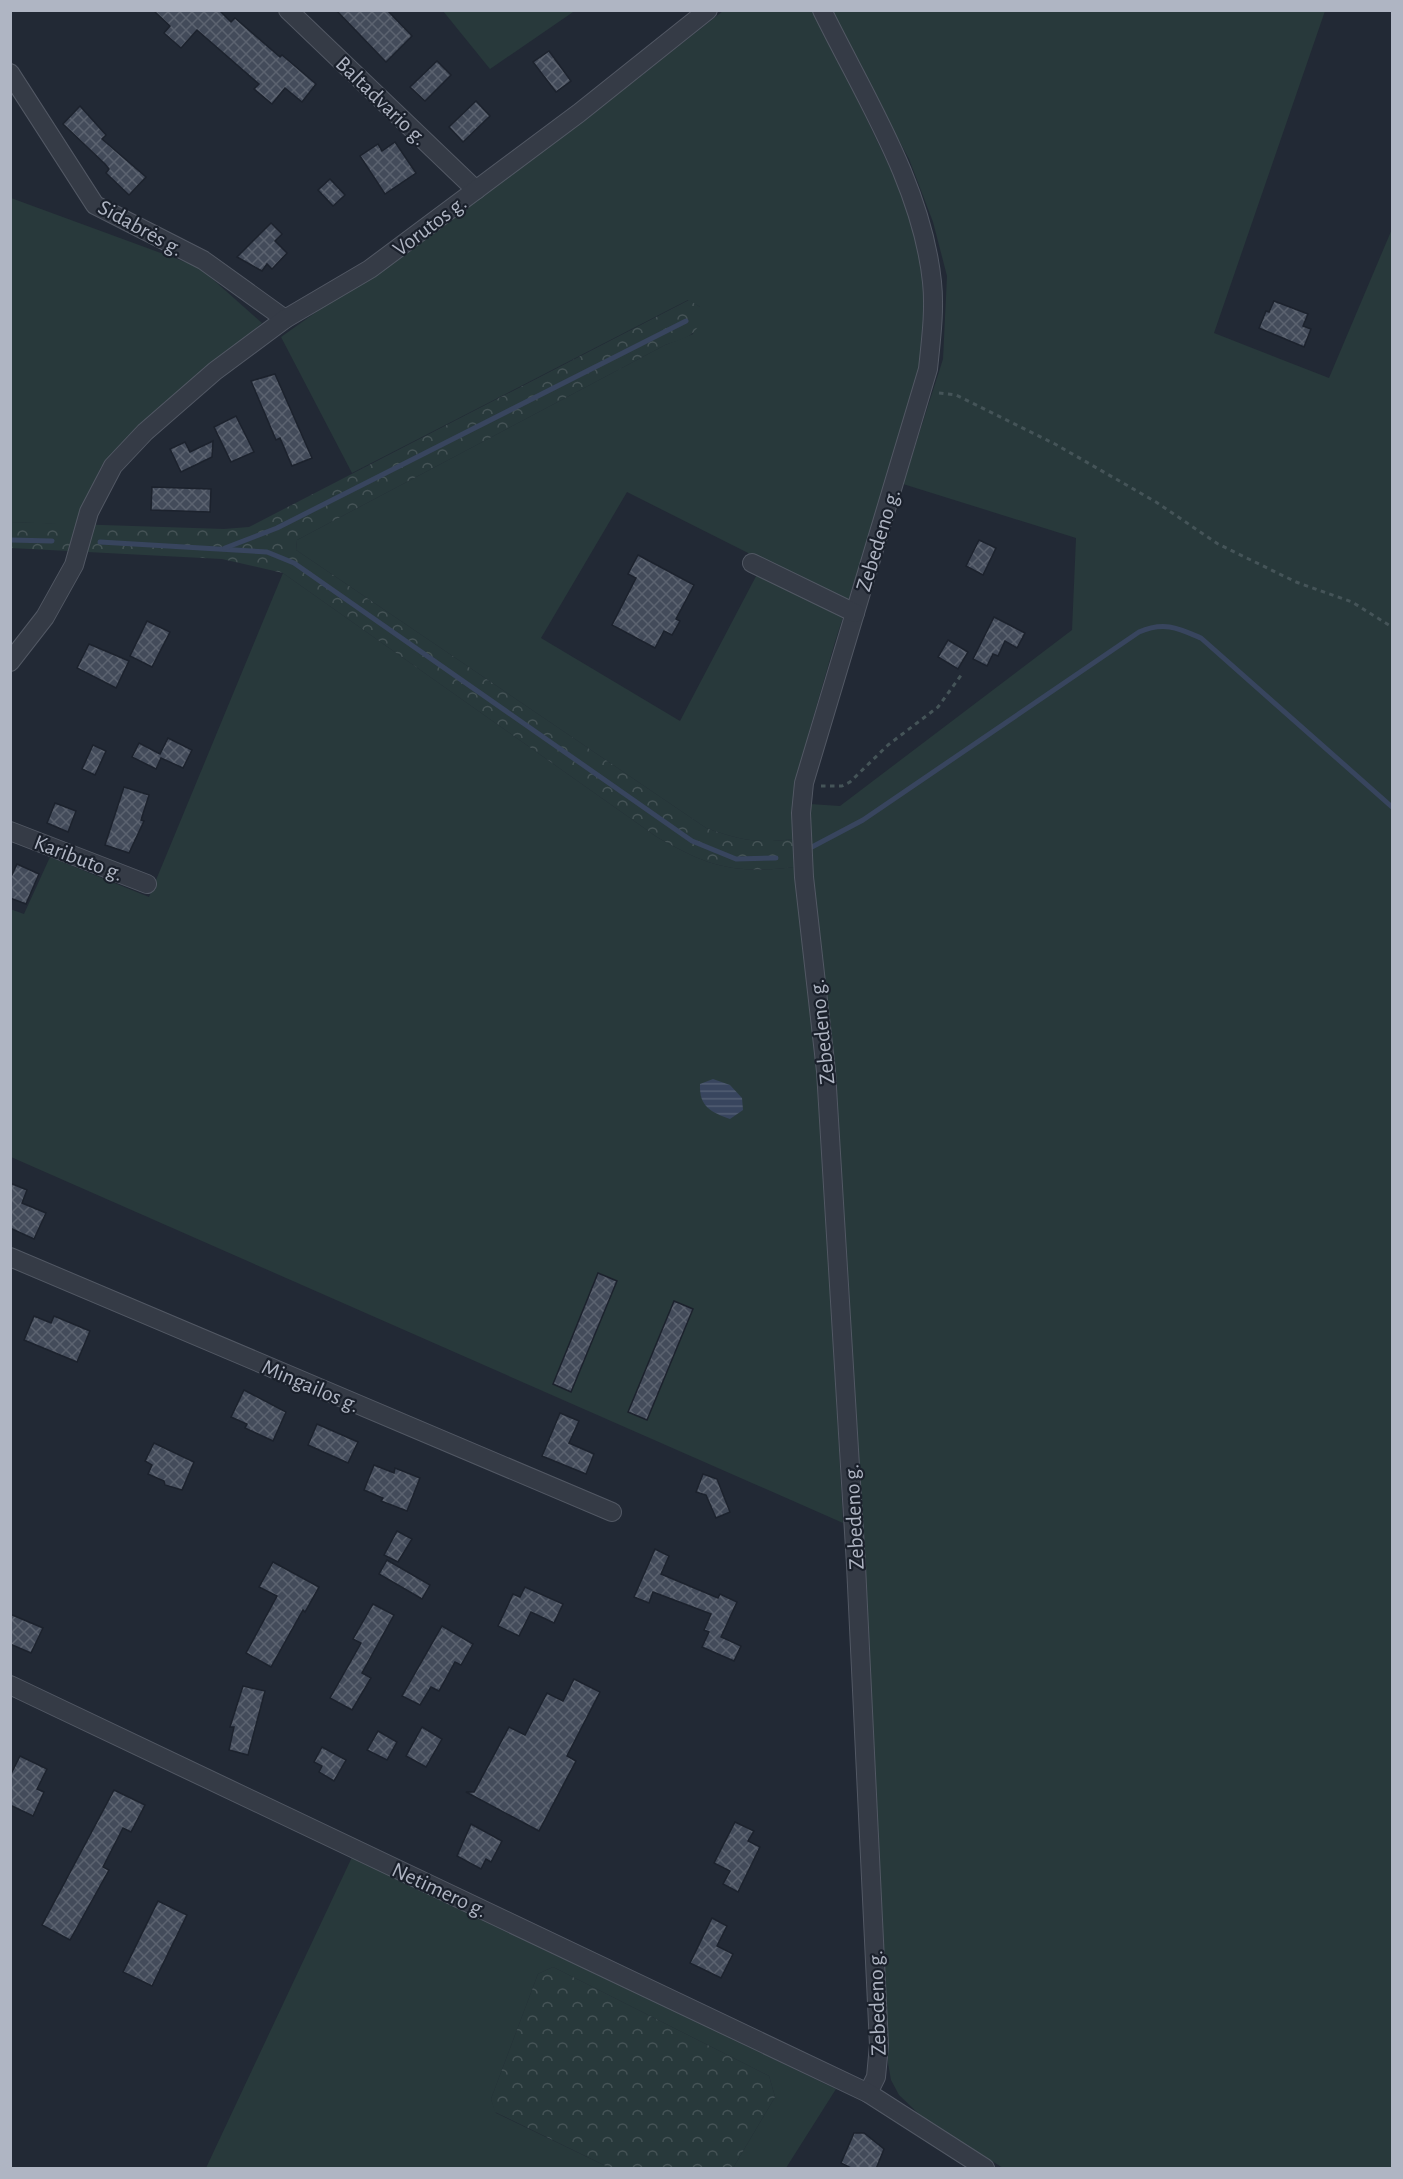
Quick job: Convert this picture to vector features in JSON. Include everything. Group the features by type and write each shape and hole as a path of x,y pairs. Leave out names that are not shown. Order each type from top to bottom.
{"street":[{"name":"Baltadvario g.","path":"288,10 476,190"},
{"name":"Vorutos g.","path":"10,662 45,617 74,565 89,512 113,466 146,432 215,371 285,319 370,269 708,10"},
{"name":"Zebedeno g.","path":"822,10 906,178 926,243 933,283 932,329 922,390 804,783 801,813 804,877 826,1071 857,1577 879,2045 876,2077 868,2093"},
{"name":"Sidabrės g.","path":"10,73 95,205 203,260 285,319"},
{"path":"752,563 855,613"},
{"name":"Kaributo g.","path":"10,831 147,884"},
{"name":"Mingailos g.","path":"10,1257 612,1512"},
{"name":"Netimero g.","path":"10,1685 868,2093 986,2169"}],"path":[{"path":"922,390 956,395 1055,444 1156,502 1218,544 1296,582 1352,602 1392,627"},
{"path":"804,783 835,787 850,782 888,745 938,707 962,674"}],"green space":[{"path":"443,10 576,10 490,69 443,11"},
{"path":"723,11 815,11 902,193 923,259 927,332 910,407 835,642 809,732 797,788 793,839 749,840 706,828 296,550 297,540 665,345 693,334 700,307 688,300 352,473 281,337 571,131","holes":["627,492 764,561 680,721 541,638"]},
{"path":"829,11 1325,11 1214,333 1329,378 1392,229 1392,2168 1003,2168 921,2116 899,2095 891,2080 888,2063 836,1098 810,848 810,804 840,806 1072,630 1076,538 903,484 943,359 947,276 933,222 909,159"},
{"path":"11,198 199,267 262,323 122,444 101,467 86,499 79,525 11,522"},
{"path":"689,300 700,307 699,324 692,334 665,345 297,540 296,550 706,828 749,840 793,839 794,867 755,869 722,866 707,862 657,837 283,573 222,559 11,548 10,522 224,529 249,527"},
{"path":"283,573 657,837 707,862 722,866 755,869 794,867 816,1051 843,1523 11,1157 10,909 24,914 50,857 149,897"},
{"path":"353,1855 836,2089 786,2168 733,2168 775,2097 769,2076 553,1967 538,1974 491,2099 496,2113 610,2168 206,2168"},
{"path":"553,1967 769,2076 775,2097 733,2168 610,2168 495,2112 491,2099 538,1974"}],"water":[{"path":"713,1079 730,1085 742,1098 743,1110 730,1119 712,1111 704,1103 700,1084"}],"building":[{"path":"153,10 219,10 231,22 235,18 280,57 282,55 316,84 302,102 285,88 272,104 254,89 259,84 197,30 181,48 164,33 170,26"},
{"path":"336,10 387,10 412,36 386,62"},
{"path":"549,51 571,81 556,92 533,62"},
{"path":"437,61 451,75 425,101 410,87"},
{"path":"476,101 490,116 463,142 449,127"},
{"path":"80,106 106,135 102,139 146,177 129,195 106,173 109,169 105,164 63,124"},
{"path":"395,142 416,173 385,194 360,156 378,144 382,151"},
{"path":"330,179 345,195 333,206 318,190"},
{"path":"271,223 282,234 275,241 287,253 272,269 267,264 262,271 237,257"},
{"path":"1274,301 1308,314 1303,326 1311,329 1304,347 1259,328 1266,311 1269,312"},
{"path":"275,374 312,458 292,466 280,438 276,440 251,381"},
{"path":"236,416 254,452 231,462 214,427"},
{"path":"213,441 212,457 181,472 170,449 185,442 190,452"},
{"path":"152,487 211,489 210,512 151,510"},
{"path":"979,540 996,548 983,575 966,566"},
{"path":"638,555 694,585 676,619 680,621 672,635 664,631 655,648 612,625 636,578 628,574"},
{"path":"994,617 1025,633 1017,648 1005,641 998,656 993,654 987,666 973,659"},
{"path":"147,621 170,632 152,667 130,656"},
{"path":"948,640 968,652 958,669 938,657"},
{"path":"89,644 129,661 116,688 77,668"},
{"path":"168,738 192,750 183,768 161,758 156,769 132,757 139,743 160,754"},
{"path":"93,745 106,751 95,775 82,769"},
{"path":"124,787 149,795 141,820 144,821 129,853 105,845"},
{"path":"55,803 76,811 68,832 47,823"},
{"path":"17,864 39,874 26,904 10,898 10,879"},
{"path":"10,1183 27,1190 22,1203 46,1213 34,1239 10,1228"},
{"path":"598,1273 617,1281 571,1392 553,1384"},
{"path":"674,1301 693,1309 647,1420 628,1412"},
{"path":"34,1316 51,1323 54,1316 90,1331 77,1362 24,1340"},
{"path":"244,1390 286,1412 273,1441 245,1428 247,1424 231,1417"},
{"path":"560,1413 579,1421 569,1443 594,1454 586,1474 542,1456"},
{"path":"317,1424 358,1442 348,1463 308,1445"},
{"path":"154,1443 194,1462 182,1490 165,1485 164,1481 148,1474 152,1465 145,1461"},
{"path":"374,1465 394,1473 395,1468 420,1478 407,1511 381,1501 383,1498 364,1490"},
{"path":"703,1474 717,1479 730,1512 716,1518 706,1495 696,1492"},
{"path":"397,1531 412,1539 398,1562 384,1555"},
{"path":"655,1549 669,1556 661,1574 718,1598 720,1594 737,1602 721,1637 741,1646 734,1661 702,1647 709,1632 704,1630 711,1614 653,1592 649,1603 634,1597"},
{"path":"387,1560 430,1585 422,1599 379,1574"},
{"path":"273,1562 319,1587 305,1612 303,1610 271,1667 246,1653 277,1596 259,1587"},
{"path":"525,1587 563,1604 554,1623 531,1612 519,1636 498,1626 513,1594 520,1597"},
{"path":"373,1604 394,1615 362,1673 371,1678 352,1710 330,1698 361,1643 353,1639"},
{"path":"10,1614 43,1628 31,1653 10,1644"},
{"path":"442,1626 473,1644 461,1665 455,1662 439,1691 431,1687 420,1705 402,1696"},
{"path":"574,1679 600,1692 567,1756 576,1761 539,1831 466,1792 474,1792 509,1727 525,1735 547,1693 563,1701"},
{"path":"243,1686 265,1691 248,1755 229,1750 234,1727 230,1727"},
{"path":"422,1727 442,1739 426,1767 406,1756"},
{"path":"378,1731 397,1742 387,1760 367,1750"},
{"path":"322,1747 346,1760 334,1781 319,1772 322,1766 314,1762"},
{"path":"20,1756 47,1769 37,1789 44,1792 33,1816 10,1805 10,1776"},
{"path":"114,1790 145,1805 131,1832 123,1828 103,1867 109,1870 70,1940 42,1925"},
{"path":"735,1822 754,1831 748,1841 760,1847 738,1892 723,1884 730,1871 714,1863"},
{"path":"471,1824 502,1841 491,1862 486,1859 481,1869 457,1856"},
{"path":"158,1901 187,1915 152,1986 123,1972"},
{"path":"712,1918 727,1926 717,1946 733,1954 721,1978 690,1963"},
{"path":"854,2133 864,2133 884,2149 876,2169 853,2169 841,2163"}],"waterway":[{"path":"225,548 277,528 686,321"},
{"path":"10,540 52,541"},
{"path":"100,542 267,552 294,563 692,841 736,859 776,858"},
{"path":"810,848 863,820 1139,632 1164,626 1201,638 1392,807"}]}
